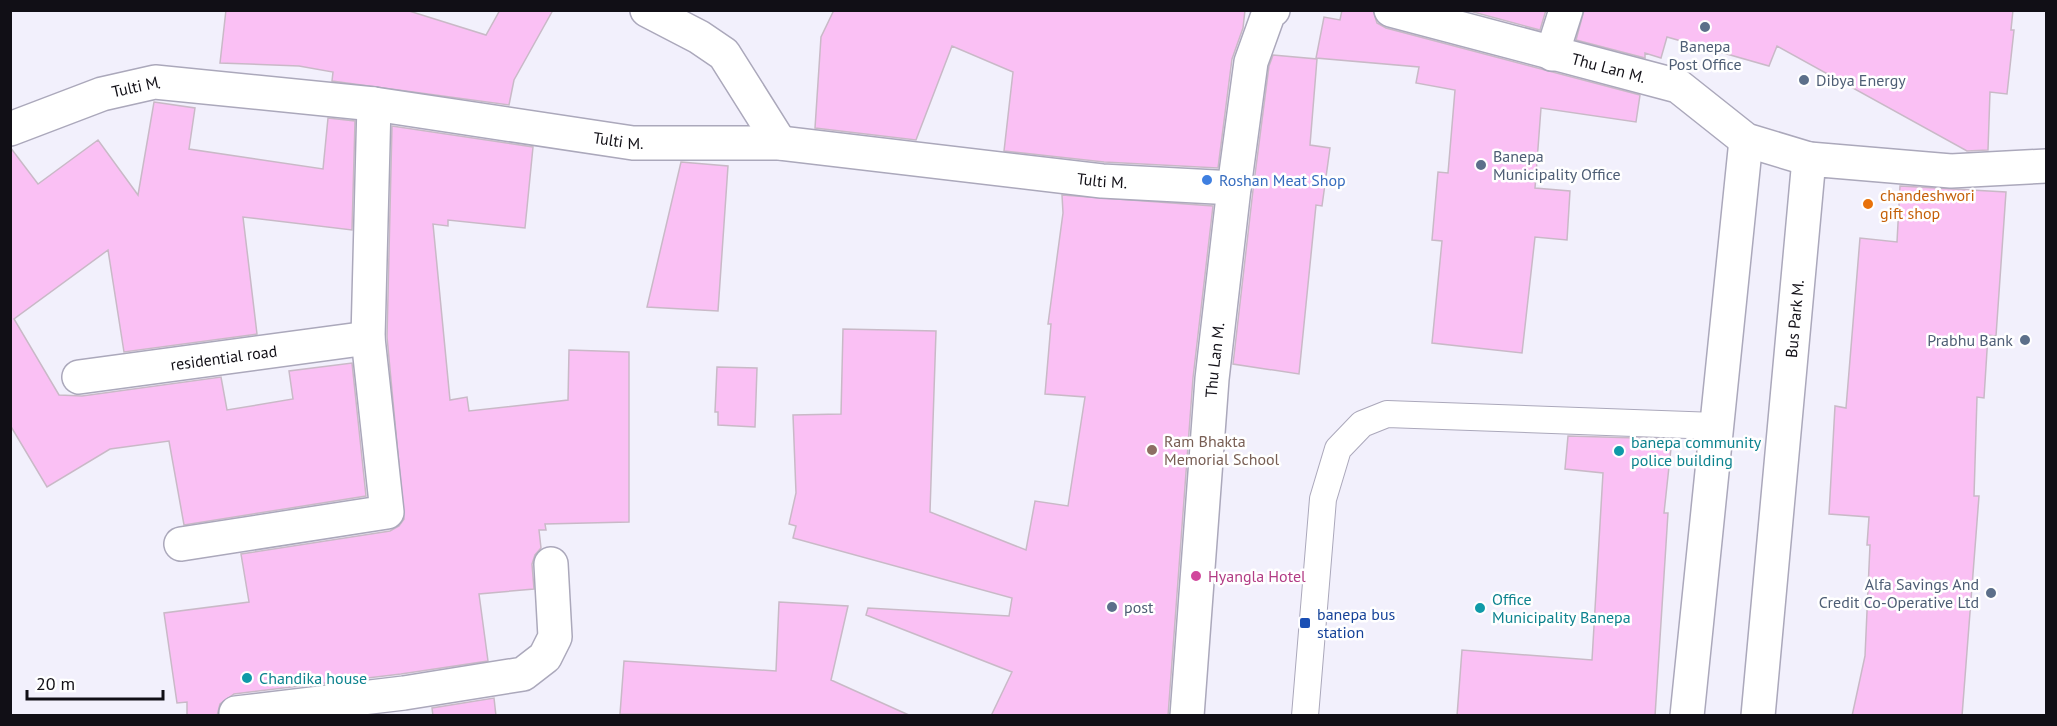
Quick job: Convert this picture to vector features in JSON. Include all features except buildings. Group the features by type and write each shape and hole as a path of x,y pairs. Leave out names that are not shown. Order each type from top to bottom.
{"street":[{"path":"647,10 699,37 724,54 780,143"},
{"name":"Thu Lan M.","path":"1187,716 1212,379 1234,188 1251,62 1269,12 1273,10"},
{"name":"Thu Lan M.","path":"1391,10 1678,86 1746,140 1809,159"},
{"path":"1552,54 1566,10"},
{"name":"Tulti M.","path":"10,129 102,94 155,82 374,104 633,143 780,143 1102,181 1234,188"},
{"path":"181,544 387,512 368,338 374,104"},
{"path":"1687,716 1746,140"},
{"path":"1809,159 1951,171 2046,166"},
{"name":"Bus Park M.","path":"1758,716 1809,159"},
{"name":"residential road","path":"79,377 368,338"},
{"path":"236,716 236,713 405,704 523,674 545,657 555,636 551,564"}],"lane":[{"path":"1305,716 1323,498 1338,449 1362,424 1387,414 1716,426"}],"place":[{"name":"Banepa Post Office","path":"1705,27"},
{"name":"Dibya Energy","path":"1804,80"},
{"name":"Banepa Municipality Office","path":"1481,165"},
{"name":"Roshan Meat Shop","path":"1207,180"},
{"name":"chandeshwori gift shop","path":"1868,204"},
{"name":"Prabhu Bank","path":"2025,340"},
{"name":"Ram Bhakta Memorial School","path":"1152,450"},
{"name":"banepa community police building","path":"1619,451"},
{"name":"Hyangla Hotel","path":"1196,576"},
{"name":"Alfa Savings And Credit Co-Operative Ltd","path":"1991,593"},
{"name":"post","path":"1112,607"},
{"name":"Office Municipality Banepa","path":"1480,608"},
{"name":"banepa bus station","path":"1305,623"},
{"name":"Chandika house","path":"247,678"}]}
